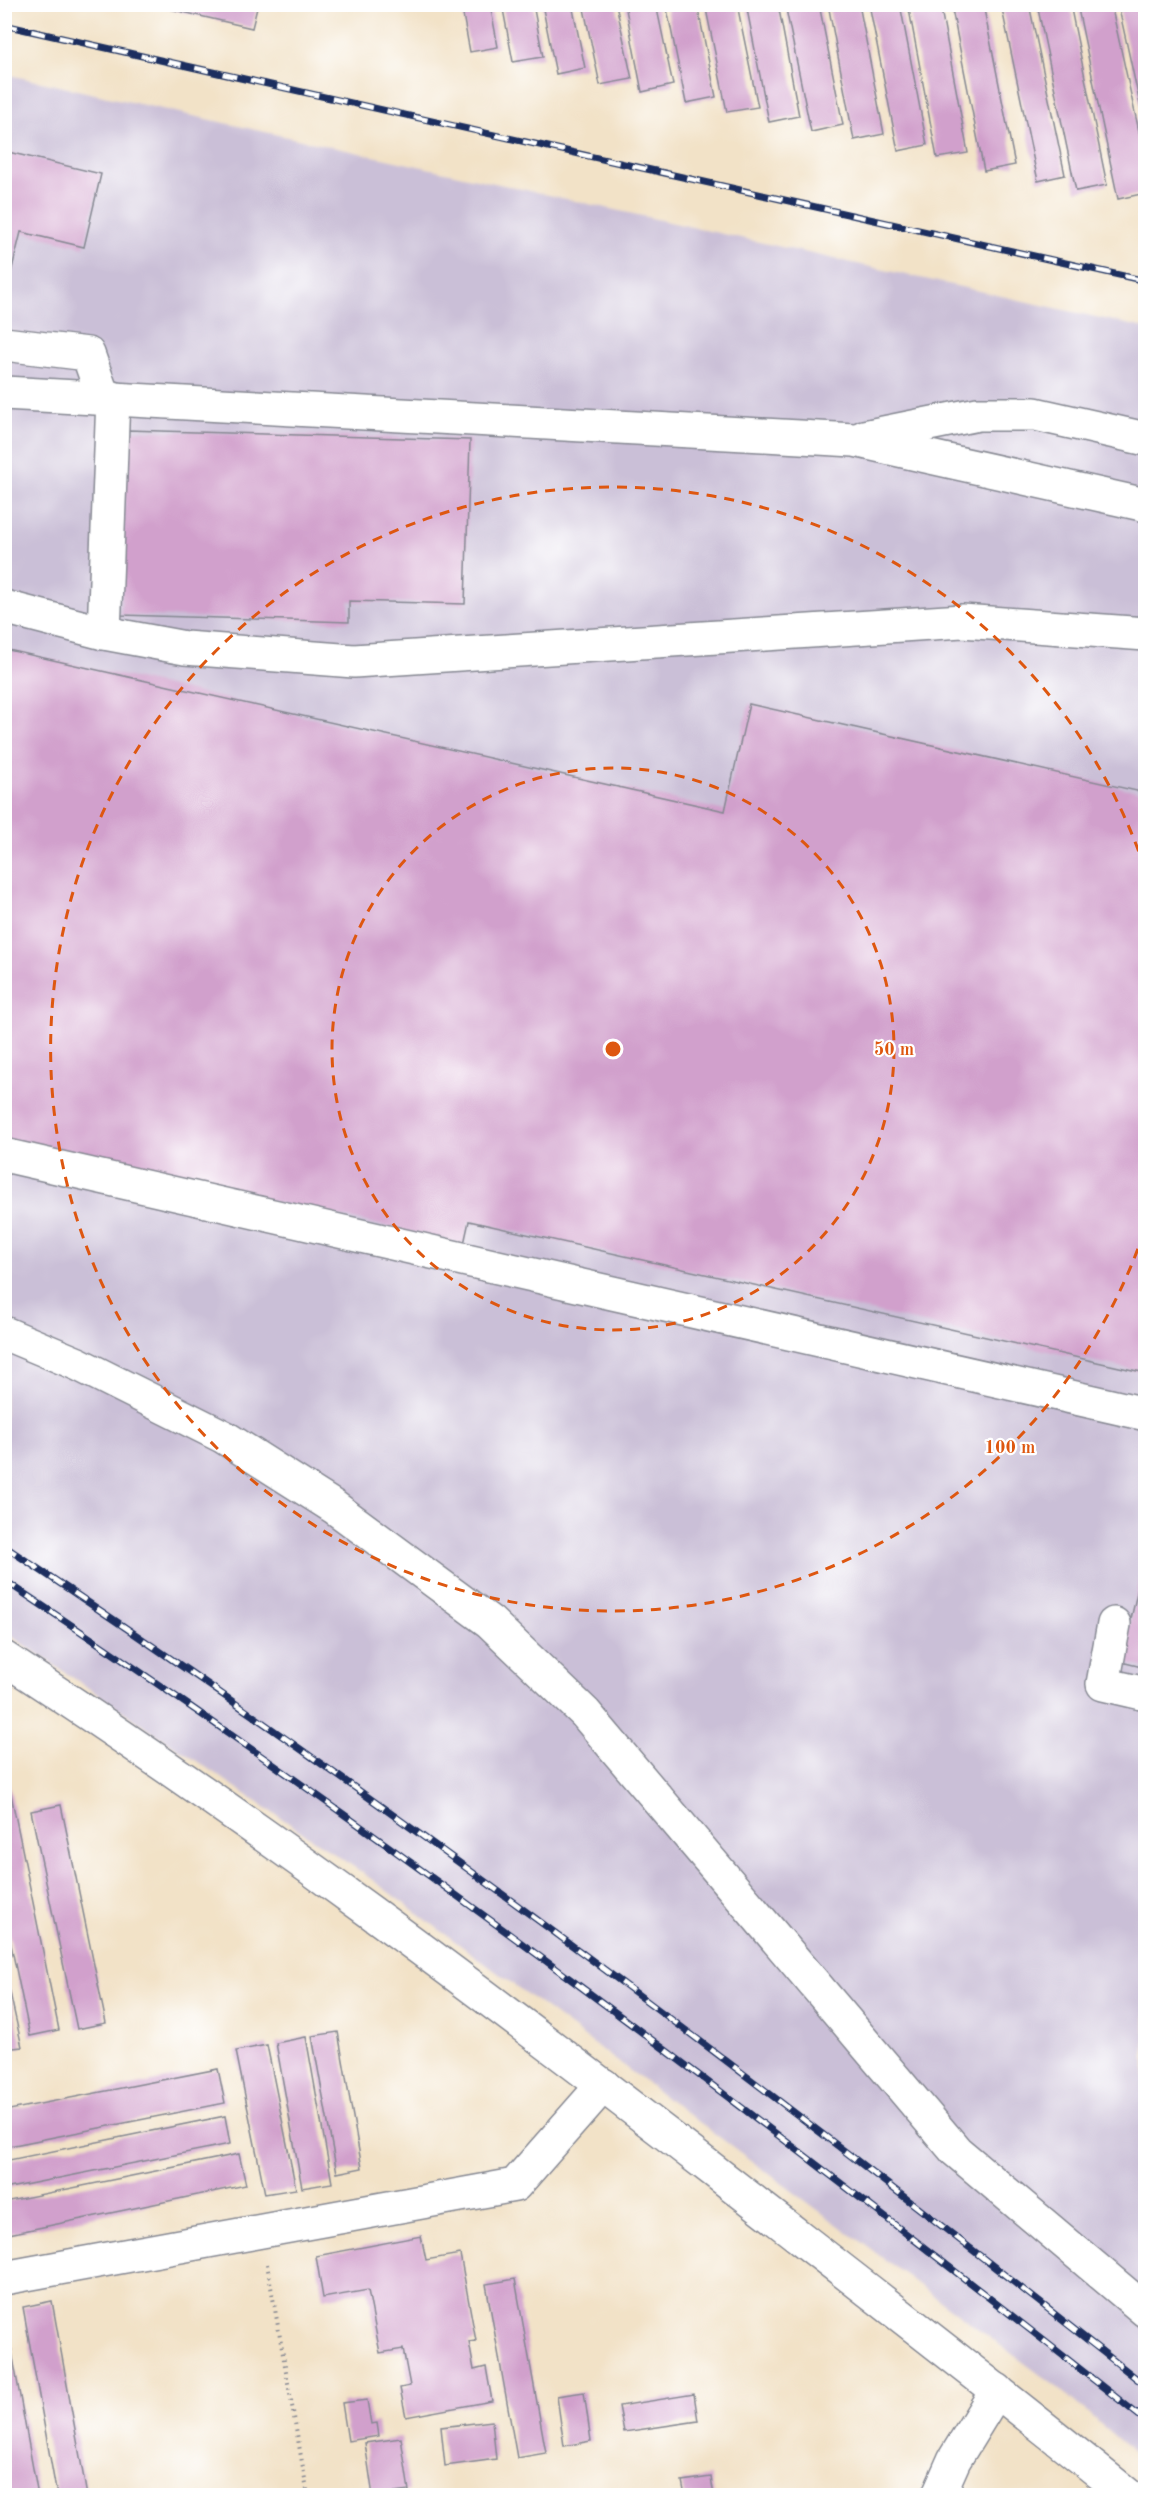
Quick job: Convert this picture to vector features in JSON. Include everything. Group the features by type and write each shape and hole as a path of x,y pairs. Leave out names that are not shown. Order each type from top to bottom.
{"street":[{"path":"4,344 88,354 108,398 105,633"},
{"path":"4,393 854,440 1146,505"},
{"path":"854,440 978,414 1035,414 1146,439"},
{"path":"4,607 105,633 185,648 354,660 962,621 1146,634"},
{"path":"4,1155 1146,1414"},
{"path":"4,1333 78,1364 224,1437 334,1507 490,1622 585,1713 956,2151 1146,2311"},
{"path":"1114,1624 1103,1684 1146,1694"},
{"path":"4,1658 107,1725 424,1949 997,2390 1129,2496"},
{"path":"4,2278 515,2185 603,2085"},
{"path":"938,2496 954,2460 997,2390"}],"path":[{"path":"261,2231 308,2496"}],"shaded area":[{"path":"5,74 1145,328 1145,2462 1058,2388 363,1873 5,1632"}],"building":[{"path":"161,4 258,4 252,28 161,7"},
{"path":"461,4 490,4 498,47 470,52"},
{"path":"502,4 533,4 543,57 513,62"},
{"path":"542,4 572,4 585,68 556,74"},
{"path":"583,4 616,4 632,79 600,85"},
{"path":"625,4 656,4 673,85 642,92"},
{"path":"666,4 697,4 716,97 686,103"},
{"path":"705,4 737,4 758,107 727,112"},
{"path":"746,4 778,4 799,116 769,122"},
{"path":"785,4 819,4 843,125 811,132"},
{"path":"828,4 859,4 884,134 854,140"},
{"path":"869,4 900,4 927,145 898,151"},
{"path":"908,4 940,4 968,153 937,158"},
{"path":"951,4 983,4 1015,165 984,171"},
{"path":"1001,4 1029,4 1065,175 1038,181"},
{"path":"1037,4 1070,4 1107,185 1076,191"},
{"path":"1077,4 1111,4 1146,163 1146,193 1118,199"},
{"path":"1118,4 1146,4 1146,127 1145,127"},
{"path":"4,151 101,174 84,247 21,232 5,297"},
{"path":"127,430 470,440 465,604 349,601 349,622 121,615"},
{"path":"4,649 725,811 749,704 1146,793 1146,1373 469,1221 464,1244 4,1141"},
{"path":"1146,1558 1146,1668 1121,1662"},
{"path":"6,1770 59,2030 30,2036 4,1911"},
{"path":"61,1805 106,2023 77,2029 31,1811"},
{"path":"5,1970 22,2047 4,2049"},
{"path":"338,2032 362,2168 337,2173 312,2036"},
{"path":"306,2037 332,2183 302,2188 276,2043"},
{"path":"267,2045 296,2189 265,2194 236,2051"},
{"path":"218,2069 225,2103 4,2147 4,2111"},
{"path":"225,2116 230,2144 4,2189 4,2161"},
{"path":"239,2154 246,2185 4,2235 4,2202"},
{"path":"421,2236 426,2260 460,2254 476,2341 469,2342 474,2370 486,2367 492,2401 406,2417 400,2388 410,2386 403,2349 380,2353 368,2290 323,2298 316,2256"},
{"path":"515,2279 546,2453 517,2458 486,2284"},
{"path":"52,2301 87,2496 57,2496 23,2307"},
{"path":"4,2319 6,2319 38,2496 7,2496 4,2483"},
{"path":"584,2392 591,2441 564,2446 557,2396"},
{"path":"694,2394 698,2421 624,2432 619,2406"},
{"path":"367,2400 371,2424 377,2423 379,2436 348,2441 342,2403"},
{"path":"492,2421 496,2459 445,2466 441,2427"},
{"path":"401,2438 409,2491 373,2496 365,2443"},
{"path":"711,2477 714,2496 685,2496 682,2481"}],"railway":[{"path":"4,25 1146,281"},
{"path":"4,1546 296,1746 584,1954 726,2060 1146,2386"},
{"path":"4,1580 151,1679 296,1781 584,1989 726,2095 1146,2421"}]}
